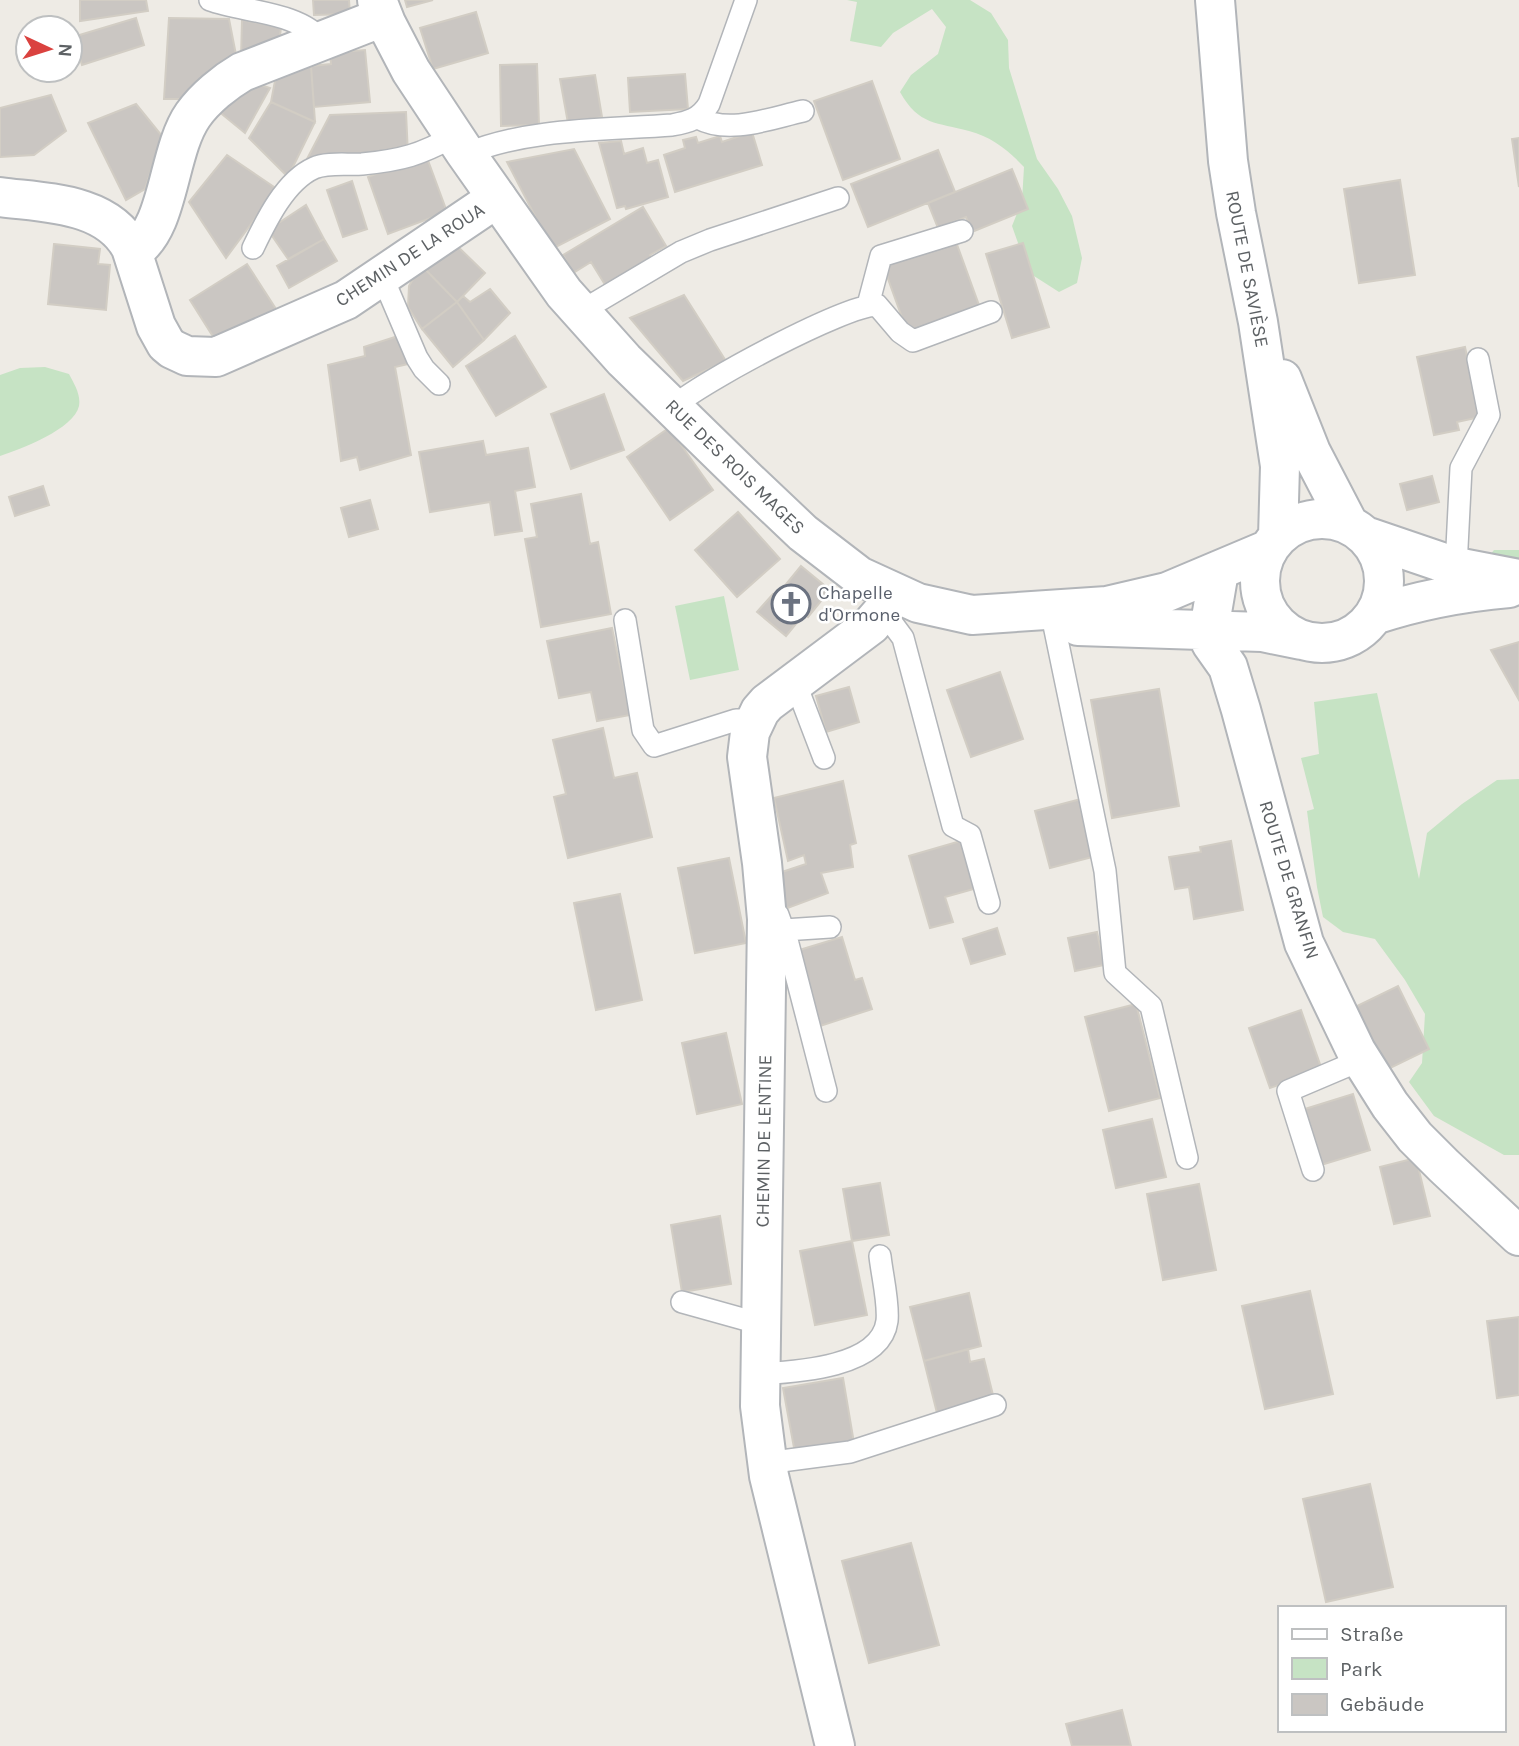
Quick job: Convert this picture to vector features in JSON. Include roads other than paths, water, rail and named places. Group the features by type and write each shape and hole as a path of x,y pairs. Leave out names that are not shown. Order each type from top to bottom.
{"street":[{"name":"ROUTE DE SAVIÈSE","path":"1215,0 1228,160 1258,323 1280,466 1274,543"},
{"path":"133,251 145,242 156,224 181,138 193,114 229,80 242,72 322,41 380,9"},
{"name":"RUE DES ROIS MAGES","path":"380,9 411,71 564,293 624,360 747,480 834,559 859,576 888,602 918,603 972,615 1062,616"},
{"name":"CHEMIN DE LA ROUA","path":"0,197 62,206 109,223 126,238 133,251 161,337 172,349 193,357 228,354 346,300 496,198"},
{"path":"1062,616 1262,632 1322,644 1342,640 1360,631 1374,615 1382,595 1384,574 1378,554 1357,531 1311,452 1258,323"},
{"path":"1062,616 1167,592 1219,571 1274,543 1294,526 1311,520 1331,520 1465,579 1519,587"},
{"path":"1274,543 1260,575 1264,602 1278,625 1301,640"},
{"path":"1219,571 1225,631"},
{"path":"1374,615 1465,579 1519,579"},
{"name":"CHEMIN DE LENTINE","path":"835,1746 766,1463 760,1406 775,919 760,842 747,744 754,723 767,703 856,637 888,602"},
{"name":"ROUTE DE GRANFIN","path":"1225,631 1211,643 1228,667 1304,943 1361,1060 1390,1105 1415,1137 1519,1236"}],"lane":[{"path":"210,0 283,19 315,32 322,41"},
{"path":"698,118 709,104 747,0"},
{"path":"253,248 270,212 300,176 316,167 397,160 461,146 488,145 527,137 672,125 698,118 717,125 735,125 803,111"},
{"path":"582,313 681,252 838,198"},
{"path":"868,305 881,256 962,231"},
{"path":"382,276 417,358 439,384"},
{"path":"673,407 688,394 747,361 854,309 877,305 900,332 913,341 991,312"},
{"path":"1465,579 1461,468 1489,415 1478,359"},
{"path":"888,602 903,638 953,826 970,835 989,903"},
{"path":"1062,616 1105,871 1115,973 1150,1006 1187,1158"},
{"path":"625,620 643,730 654,746 736,720 754,723"},
{"path":"795,682 824,758"},
{"path":"825,1091 775,919 830,927"},
{"path":"1313,1170 1288,1091 1361,1060"},
{"path":"759,1374 797,1371 845,1361 864,1354 883,1332 887,1321 880,1256"},
{"path":"682,1302 761,1324"},
{"path":"766,1463 850,1452 995,1405"}],"place":[{"name":"Chapelle d'Ormone","path":"791,604"}]}
